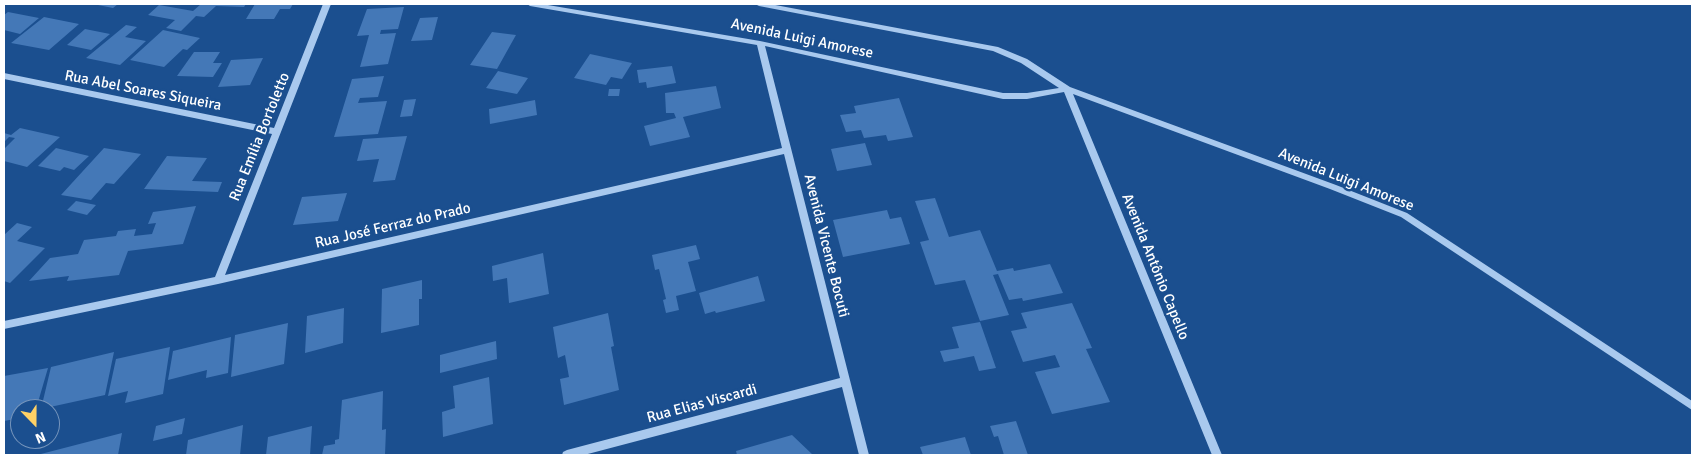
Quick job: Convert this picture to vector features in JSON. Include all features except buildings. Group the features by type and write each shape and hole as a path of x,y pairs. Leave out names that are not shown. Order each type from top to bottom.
{"street":[{"name":"Rua Emília Bortoletto","path":"218,280 327,4"},
{"name":"Avenida Luigi Amorese","path":"530,4 760,43 1003,96 1027,96 1067,89"},
{"name":"Avenida Luigi Amorese","path":"759,4 995,49 1024,61 1067,89 1404,215 1692,406"},
{"name":"Avenida Vicente Bocuti","path":"760,43 864,455"},
{"name":"Rua Abel Soares Siqueira","path":"4,76 278,132"},
{"name":"Avenida Antônio Capello","path":"1067,89 1217,455"},
{"name":"Rua José Ferraz do Prado","path":"4,325 218,280 787,150"},
{"name":"Rua Elias Viscardi","path":"567,455 846,381"}]}
